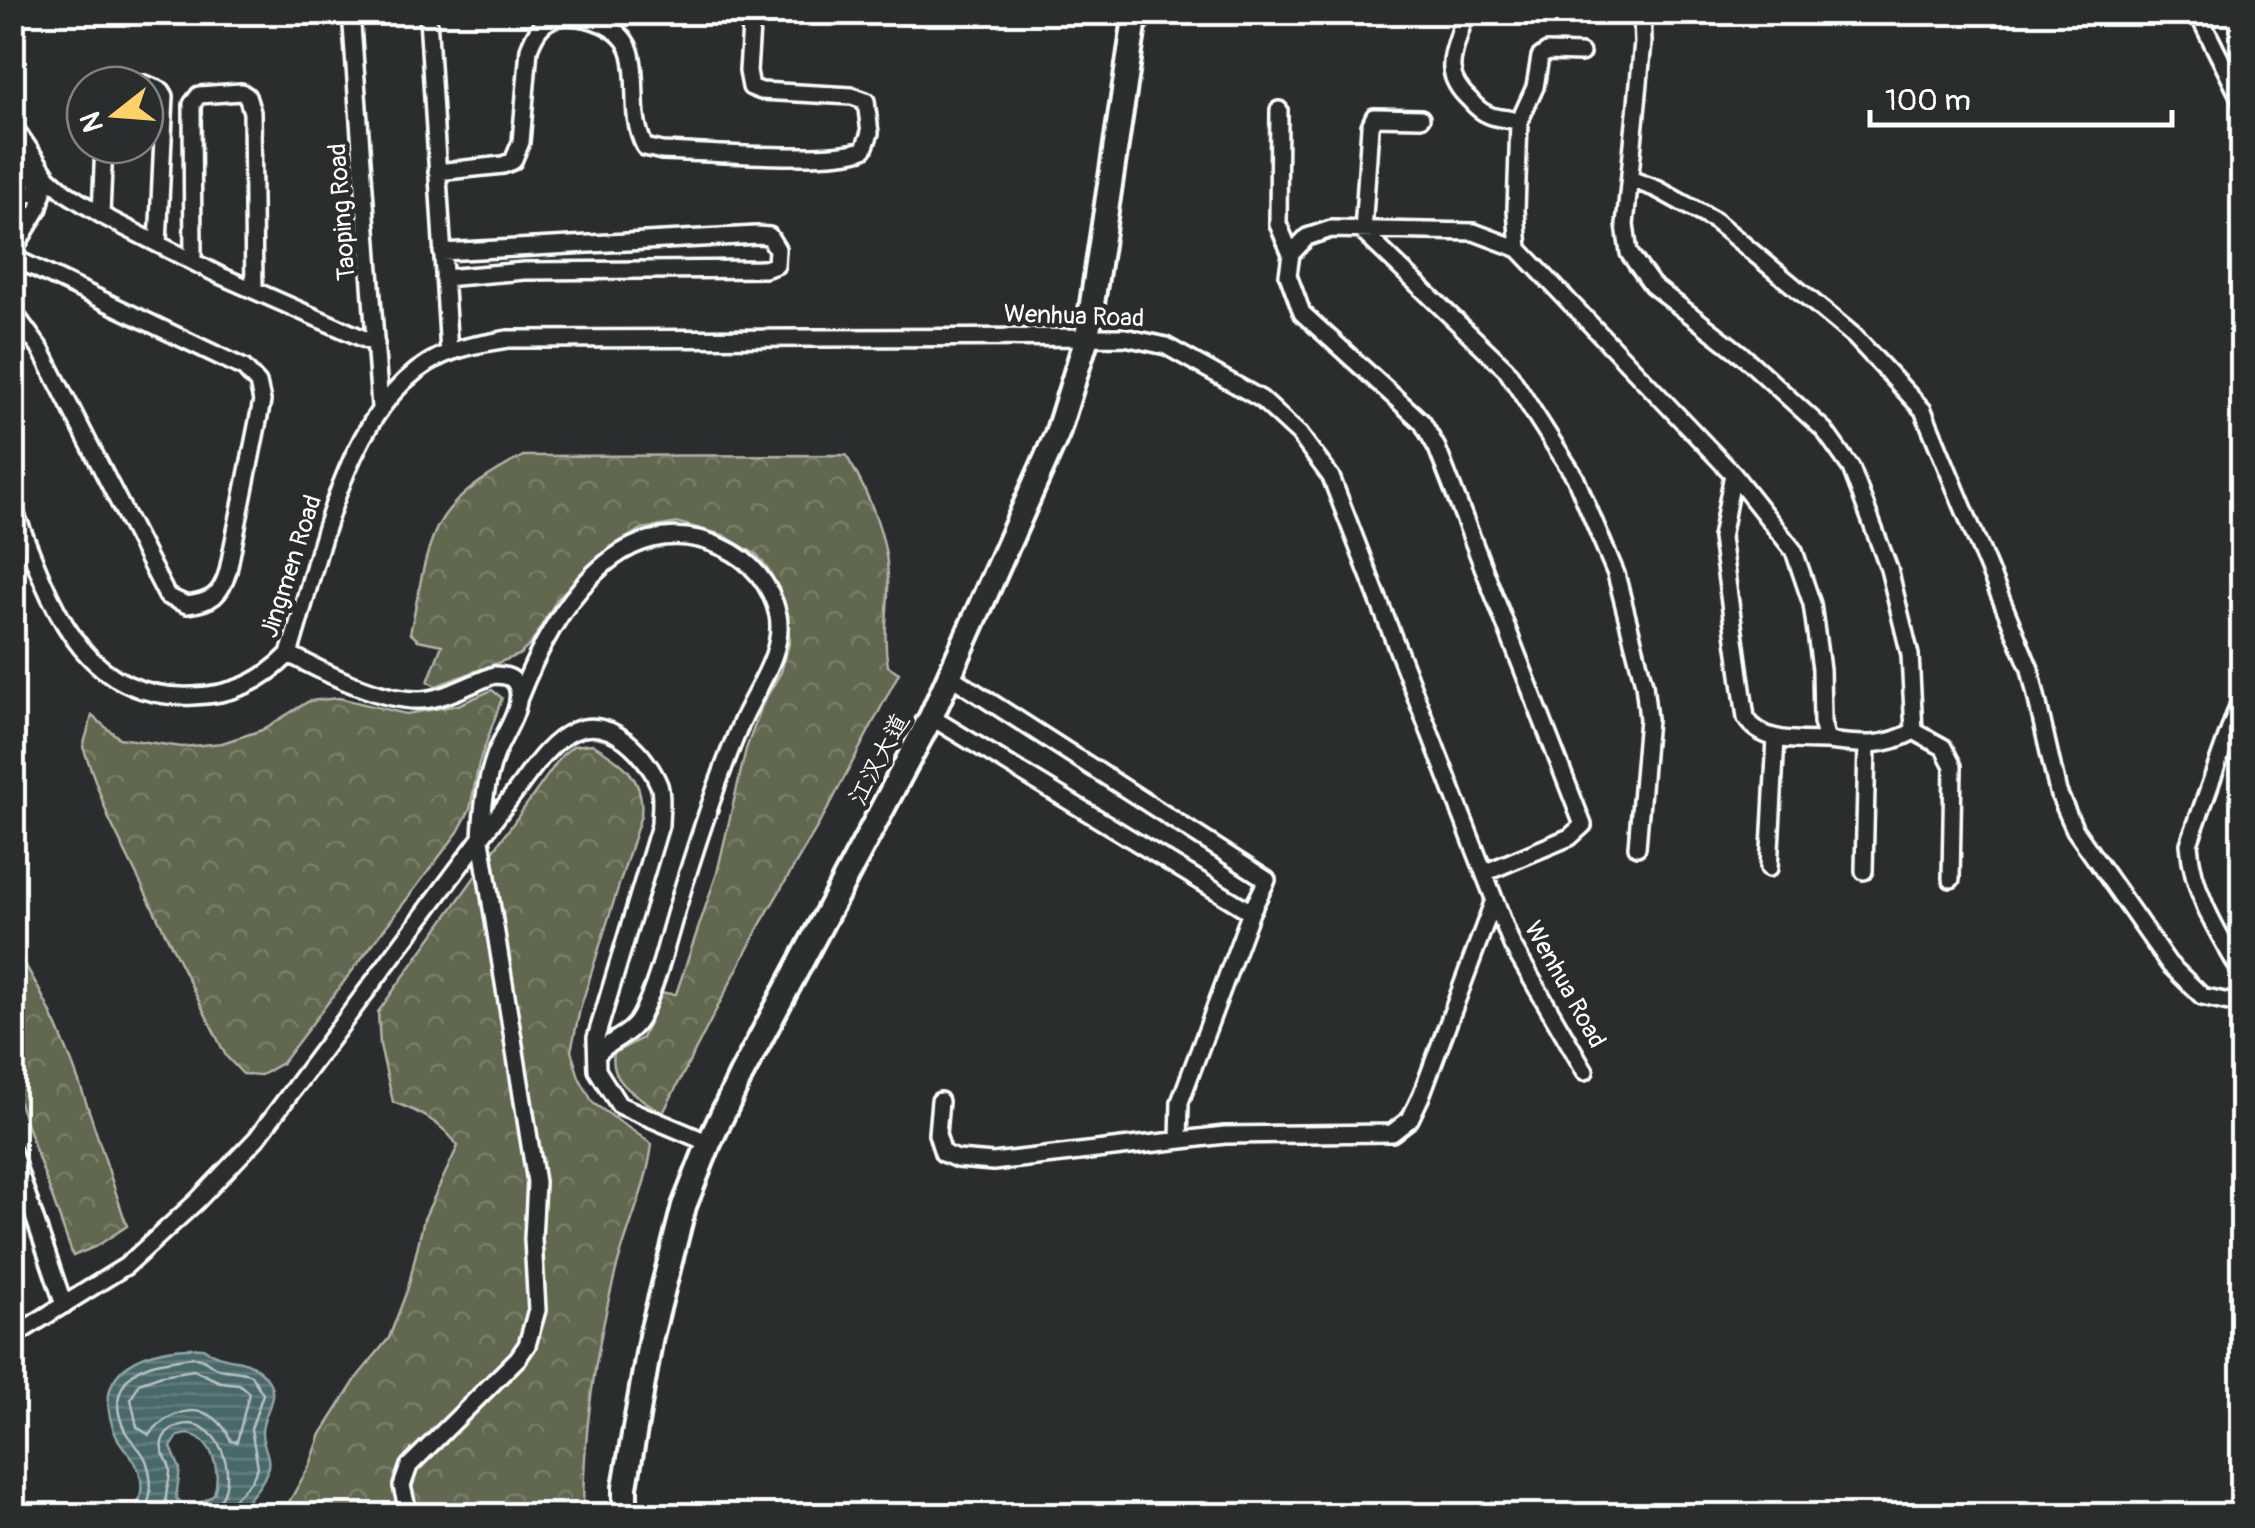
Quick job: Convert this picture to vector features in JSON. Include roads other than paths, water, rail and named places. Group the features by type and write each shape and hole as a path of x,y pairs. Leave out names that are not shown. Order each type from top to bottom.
{"main road":[{"name":"江汉大道","path":"625,1516 625,1488 651,1336 684,1206 709,1143 931,718 1058,434 1087,338 1136,12"}],"street":[{"name":"Taoping Road","path":"350,12 380,407"},
{"path":"437,172 513,161 521,142 529,49 534,36 551,19 565,16 598,21 612,29 631,51 633,107 645,147 662,152 810,154 853,154 864,149 870,133 866,101 852,96 761,91 751,87 748,71 752,12"},
{"path":"1465,12 1456,38 1454,82 1492,117 1519,122"},
{"path":"1642,12 1624,224 1629,253 1652,285 1755,366 1824,430 1852,468 1889,568 1910,655 1914,731"},
{"path":"2197,12 2242,102"},
{"path":"428,16 449,353"},
{"path":"1519,249 1519,122 1535,87 1540,57 1548,52 1581,53"},
{"path":"193,261 192,104 199,94 241,92 247,96 252,112 254,290"},
{"path":"1279,110 1278,224 1291,254 1288,275 1302,313 1422,422 1437,448 1582,825 1570,837 1484,873"},
{"path":"1362,232 1374,116 1421,118"},
{"path":"12,124 48,178 66,193 158,244 376,344"},
{"path":"12,154 44,188"},
{"path":"101,214 103,165"},
{"path":"158,244 162,165"},
{"path":"1630,179 1657,188 1716,221 1854,336 1923,410 2030,669 2058,792 2075,830 2169,964 2202,996 2242,1005"},
{"path":"12,200 44,188"},
{"path":"12,310 42,350 167,596 187,605 216,596 223,589 228,570 262,400 258,383 244,368 12,255 40,208 44,188"},
{"path":"1291,254 1307,237 1331,230 1474,232 1519,249 1733,474 1794,550 1812,604 1827,742"},
{"path":"1362,232 1506,369 1575,478 1616,574 1644,684 1648,718 1637,847"},
{"path":"442,252 756,235 769,236 777,248 776,265 765,270 560,270 444,278"},
{"name":"Wenhua Road","path":"380,407 411,375 449,353 508,338 1126,337 1166,346 1261,399 1299,434 1331,478 1512,945 1584,1070"},
{"name":"Jingmen Road","path":"12,505 52,600 76,644 99,668 154,695 223,694 270,672 289,654 350,466 380,407"},
{"path":"1733,474 1722,538 1746,718 1753,730 1776,738 1867,746 1895,742 1914,731"},
{"path":"409,1516 402,1486 409,1466 518,1358 527,1345 537,1310 533,1148 482,840 482,800 494,757 546,638 569,601 617,554 636,543 666,536 710,542 738,554 760,575 778,617 780,642 741,723 715,790 652,992 634,1029 612,1040 596,1055"},
{"path":"289,654 348,681 411,700 424,700 494,675 507,675 518,690 517,704"},
{"path":"950,676 1267,880 1251,912 1180,1102 1179,1140"},
{"path":"2242,695 2189,844 2190,865 2198,888 2242,974"},
{"path":"931,718 1251,912"},
{"path":"12,1311 17,1334 126,1266 197,1200 257,1138 552,746 576,730 614,734 636,747 660,788 660,825 596,1038 597,1070 619,1104 709,1143"},
{"path":"1914,731 1944,747 1953,766 1951,878"},
{"path":"1769,868 1776,738"},
{"path":"1864,872 1867,746"},
{"path":"940,1101 937,1134 943,1152 957,1159 993,1162 1226,1136 1392,1133 1410,1119 1421,1096 1494,900"},
{"path":"12,1150 64,1305"}],"water":[{"path":"203,1348 253,1365 271,1387 262,1433 267,1471 237,1515 132,1515 140,1498 141,1479 137,1465 115,1433 109,1410 110,1391 117,1376 144,1356","holes":["178,1436 196,1436 209,1448 217,1476 214,1494 190,1505 176,1498 180,1469 171,1447"]}]}
